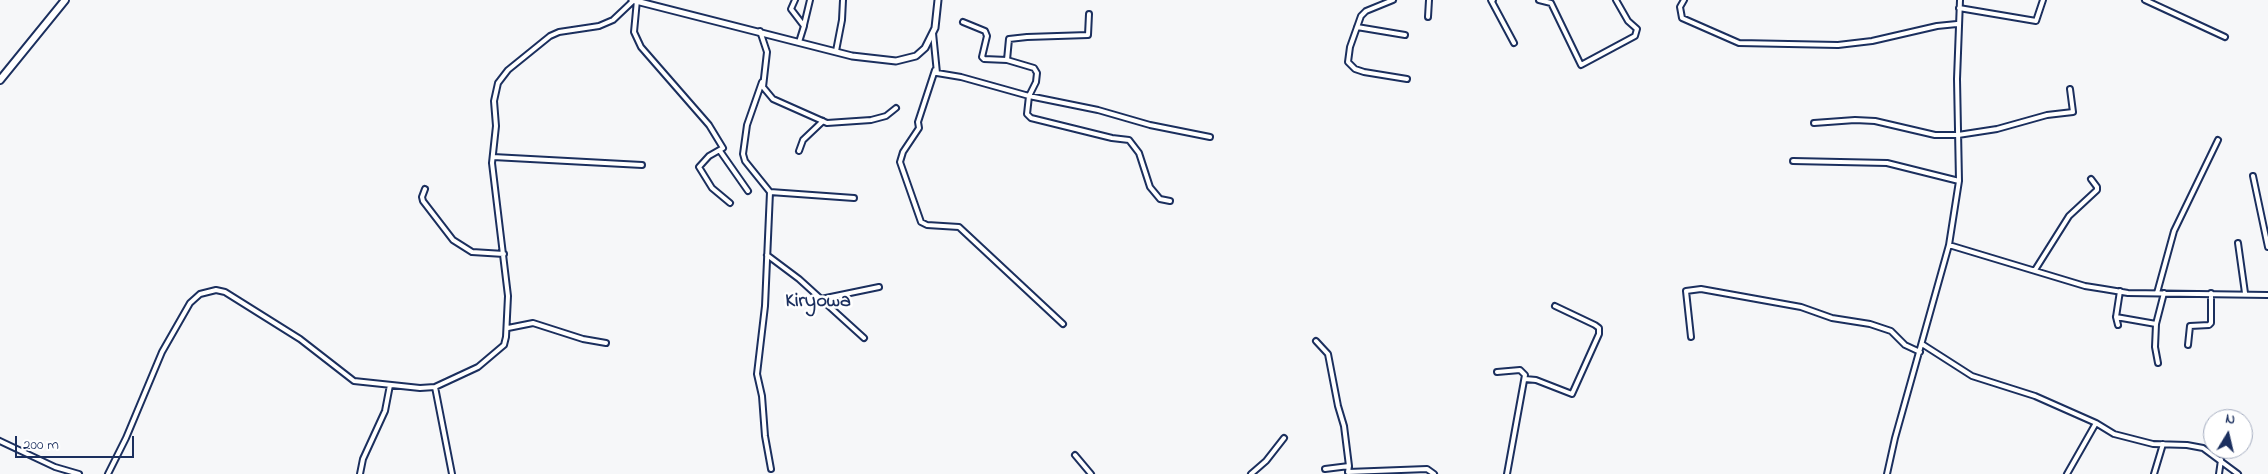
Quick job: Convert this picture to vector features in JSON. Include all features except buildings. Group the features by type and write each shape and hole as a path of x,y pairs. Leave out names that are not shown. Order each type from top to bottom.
{"main road":[{"path":"0,80 65,0"}],"street":[{"path":"795,0 792,9 793,13 801,20 804,26"},
{"path":"800,42 810,0"},
{"path":"836,51 842,20 843,0"},
{"path":"938,0 933,33 935,70 918,122 918,128 903,152 900,162 922,222 927,225 959,227 1063,324"},
{"path":"1393,0 1366,11 1361,16 1348,56 1351,67 1364,72 1407,79"},
{"path":"1428,16 1429,0"},
{"path":"1493,0 1491,0 1514,43"},
{"path":"1539,0 1551,3 1580,65 1635,36 1637,29 1628,21 1616,0"},
{"path":"1684,0 1680,7 1682,18 1739,43 1838,45 1872,41 1937,26 1957,24"},
{"path":"1887,474 1894,438 1949,245 1959,182 1960,0"},
{"path":"1960,8 2036,21 2043,0"},
{"path":"2145,0 2225,37"},
{"path":"635,1 880,61 908,59 925,48 933,33"},
{"path":"635,1 634,32 641,47 718,138 724,148 709,156 698,167 712,188 730,203"},
{"path":"108,474 126,438 140,400 169,339 190,302 208,290 225,292 281,327 354,381 435,387 478,367 498,351 504,345 508,328 508,296 493,181 496,126 495,91 498,83 508,70 550,36 559,32 599,26 613,20 635,1"},
{"path":"1007,60 1009,39 1027,36 1088,35 1089,14"},
{"path":"963,22 984,31 987,36 982,57 984,59 1007,60 1036,70 1036,82 1029,96 1028,114 1031,118 1112,138 1129,140 1139,154 1150,188 1160,199 1170,201"},
{"path":"1357,27 1405,34"},
{"path":"760,31 766,52 762,82 748,125 743,154 745,161 770,192 764,306 757,374 762,396 765,436 771,469"},
{"path":"935,70 939,75 961,77 1029,96 1098,110 1150,125 1210,137"},
{"path":"762,82 770,98 822,121 840,123 871,120 886,116 896,108"},
{"path":"1814,123 1855,120 1875,122 1935,135 1958,135 1997,129 2047,115 2074,112 2070,89"},
{"path":"799,151 803,140 822,121"},
{"path":"2157,293 2174,231 2218,140"},
{"path":"720,151 748,191"},
{"path":"493,157 642,165"},
{"path":"1793,161 1887,164 1959,182"},
{"path":"2253,176 2268,248"},
{"path":"2035,270 2070,216 2098,187 2092,179"},
{"path":"425,189 422,197 423,201 453,240 472,252 504,254"},
{"path":"770,192 854,198"},
{"path":"2238,243 2245,293"},
{"path":"1949,245 2084,286 2120,291 2157,293 2245,293 2268,295"},
{"path":"767,256 787,269 864,338"},
{"path":"821,299 879,287"},
{"path":"1691,337 1686,291 1701,289 1801,307 1832,318 1870,324 1890,332 1920,352"},
{"path":"2118,326 2116,317 2120,291"},
{"path":"2158,363 2154,347 2156,324 2164,293"},
{"path":"2188,345 2190,326 2209,325 2211,323 2211,293"},
{"path":"1524,380 1536,380 1572,394 1599,334 1599,328 1595,325 1555,306"},
{"path":"2116,317 2156,324"},
{"path":"508,328 524,324 540,324 583,339 606,343"},
{"path":"1316,341 1328,354 1338,406 1344,426 1350,466 1348,472 1427,470 1434,474"},
{"path":"1922,344 1972,376 2035,396 2096,423 2114,434 2130,439 2163,444 2195,446 2212,452 2238,474"},
{"path":"1497,372 1523,371 1524,380 1517,411 1508,474"},
{"path":"360,474 363,459 385,411 390,385"},
{"path":"435,387 452,474"},
{"path":"2073,474 2068,472 2096,423"},
{"path":"1251,474 1266,461 1284,438"},
{"path":"0,441 55,467 79,474"},
{"path":"2154,474 2163,444"},
{"path":"1075,455 1091,474"},
{"path":"2219,474 2221,460"},
{"path":"1325,469 1350,466"}],"district":[{"name":"Kiryowa","path":"818,303"}]}
